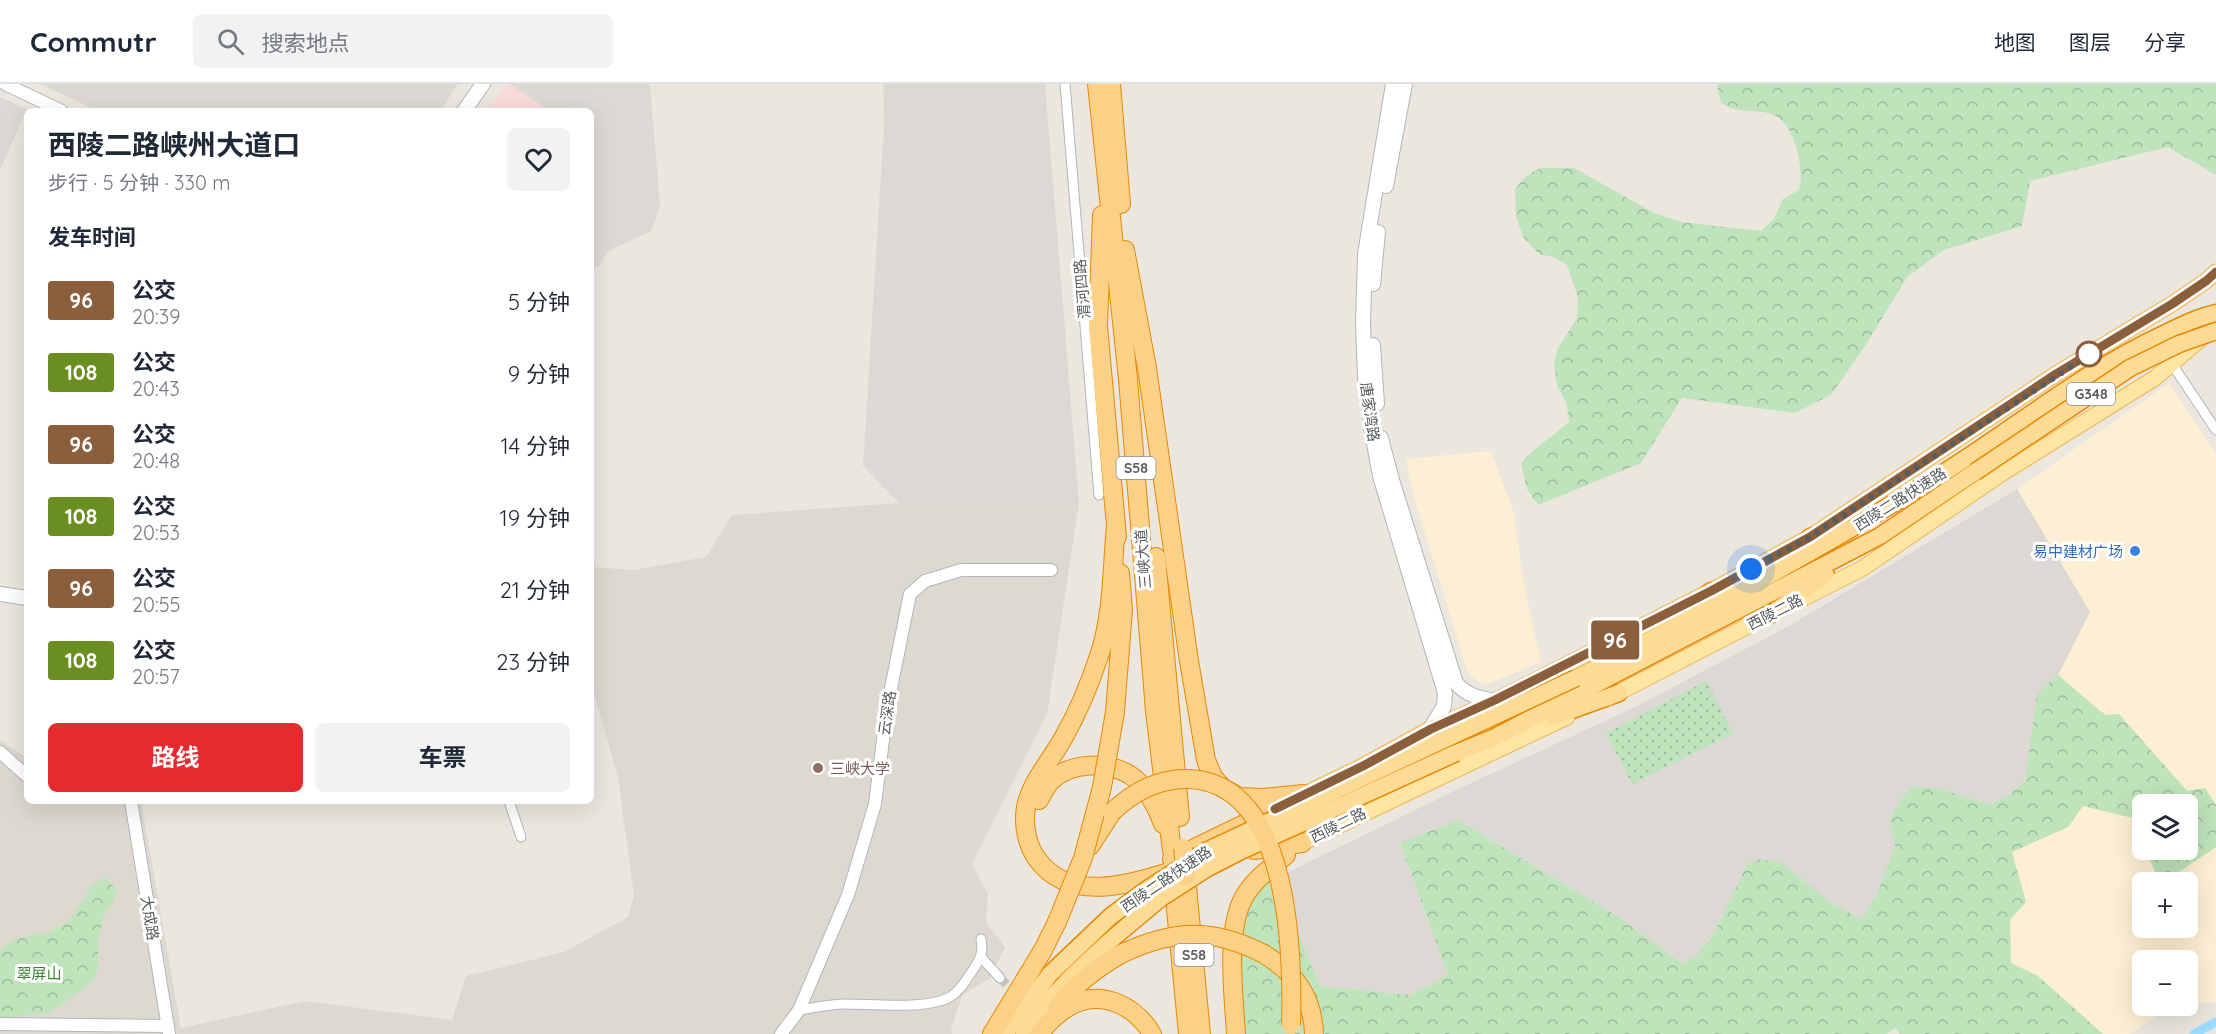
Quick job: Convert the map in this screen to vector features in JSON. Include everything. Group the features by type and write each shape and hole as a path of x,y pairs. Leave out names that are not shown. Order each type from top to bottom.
{"highway":[{"name":"三峡大道","path":"1097,84 1128,379 1155,711 1178,850"},
{"name":"三峡大道","path":"1111,84 1178,850 1188,1034"},
{"path":"1083,858 1102,787 1115,712 1123,610 1098,326 1105,165"},
{"path":"1125,250 1147,368 1189,661 1206,760 1213,777 1230,793 1240,797 1263,798 1304,794"},
{"name":"西陵二路快速路","path":"1005,1034 1050,974 1111,916 1208,850 1576,678 1639,646 1781,570 1874,516 1970,456 2106,363 2149,340 2203,316 2216,313"},
{"name":"西陵二路快速路","path":"1024,1034 1050,998 1075,972 1161,898 1206,869 1493,738 1880,536 2130,368 2179,344 2216,331"},
{"path":"1810,537 1874,516"},
{"path":"1116,525 1103,644 1082,703 1035,785 1026,806 1027,838 1033,854 1043,868 1059,880 1087,887 1117,886 1237,853 1302,843"},
{"path":"1768,616 1880,536"},
{"path":"1639,646 1711,591"},
{"path":"1493,738 1619,693"},
{"path":"1178,850 1160,814 1144,789 1131,775 1108,766 1087,766 1064,771 1044,790 1035,809 1034,829 1040,851 1065,873 1084,879 1108,880 1134,877 1275,809"},
{"path":"992,1034 1043,950 1083,858 1102,824 1128,797 1146,787 1182,779 1214,783 1228,789 1252,812 1263,833 1276,871 1288,926 1292,956 1291,1029"},
{"path":"1236,1034 1232,956 1236,916 1244,897 1258,878 1302,843"},
{"name":"三峡大道","path":"1180,877 1191,916 1201,1034"},
{"path":"1191,916 1213,1034"},
{"path":"1039,1034 1073,991 1098,969 1123,953 1145,943 1190,934 1231,939 1264,954 1287,969 1298,981 1311,1006 1314,1034"},
{"path":"1039,1034 1056,1015 1073,1004 1087,999 1103,999 1131,1009 1140,1016 1152,1034"}],"main road":[{"path":"466,108 483,84"},
{"name":"唐家湾路","path":"1393,84 1365,254 1363,324 1365,377 1380,476 1445,693 1444,706 1431,729"},
{"name":"唐家湾路","path":"1405,84 1376,243 1372,285 1372,334 1381,437 1392,480 1456,683 1462,690 1474,697 1495,700"},
{"path":"1275,809 1711,591 1810,537 2056,374 2172,304 2216,272"},
{"name":"西陵二路","path":"1302,843 1619,693 1863,568 2001,474 2155,378 2216,326"},
{"path":"0,594 24,597"},
{"path":"1347,773 1336,780 1330,790 1329,797 1336,811 1344,814 1377,807"}],"street":[{"path":"4,84 56,108"},
{"name":"渭河四路","path":"1065,84 1099,495"},
{"path":"2172,364 2216,430"},
{"name":"云深路","path":"782,1034 799,1010 848,895 875,804 887,708 910,594 925,581 961,570 1051,570"},
{"path":"0,752 24,773"},
{"name":"大成路","path":"131,804 168,1030"},
{"path":"510,804 521,837"},
{"path":"799,1010 842,1004 898,1005 948,999 956,994 981,957 983,949 981,939"},
{"path":"981,957 1000,978"},
{"path":"0,1024 168,1030"}],"shaded area":[{"path":"40,84 458,84 442,108 92,108"},
{"path":"509,84 650,84 660,206 651,231 607,252 599,266 594,267 594,108 545,108"},
{"path":"509,84 545,108 490,108"},
{"path":"883,84 1045,84 1079,503 899,503 863,466 884,125"},
{"path":"0,97 25,108 24,116 0,170"},
{"name":"易中建材广场","path":"2169,383 2216,454 2216,805 2205,788 2187,791 2119,714 2105,715 2058,675 2090,612 2017,489"},
{"path":"1491,451 1514,514 1523,581 1541,662 1485,685 1473,678 1466,667 1414,498 1406,459"},
{"path":"2017,489 2090,612 2058,675 2037,695 2025,781 2005,798 1989,804 1940,789 1890,821 1896,846 1878,892 1862,920 1829,901 1748,864 1712,937 1695,958 1682,963 1617,916 1458,820 1400,844 1448,975 1410,995 1320,986 1276,878 1454,791 1635,707 1789,626"},
{"name":"三峡大学","path":"899,503 1079,503 1047,714 972,864 988,894 986,923 1005,947 989,979 962,995 951,1030 952,1034 0,1034 0,740 24,756 24,804 142,804 181,1028 305,1001 452,1020 466,976 564,952 628,917 634,896 618,778 594,693 594,567 634,570 706,557 732,515"},
{"path":"2083,806 2132,818 2132,860 2150,860 2155,872 2132,872 2132,938 2198,938 2198,872 2179,872 2216,847 2216,1002 2198,1003 2198,950 2132,950 2132,1016 2156,1016 2130,1034 2103,1034 2038,976 2011,963 2010,920 2026,902 2012,852 2068,827"}],"green space":[{"path":"1717,84 2216,84 2216,175 2168,147 2030,181 2022,226 1944,250 1908,276 1865,346 1831,395 1795,413 1682,398 1641,463 1538,505 1527,489 1521,463 1569,422 1567,405 1557,385 1554,363 1558,348 1577,318 1578,297 1567,265 1553,257 1539,254 1523,237 1516,216 1515,189 1526,176 1540,168 1574,168 1654,213 1681,222 1761,231 1774,219 1783,199 1799,190 1801,172 1797,150 1783,121 1772,114 1738,110 1721,103"},
{"path":"2058,675 2105,715 2119,714 2187,791 2205,788 2216,805 2216,847 2198,859 2198,794 2132,794 2132,818 2083,806 2068,827 2012,852 2026,902 2010,920 2011,963 2038,976 2103,1034 1900,1034 1895,1028 1887,1034 1245,1034 1241,970 1243,917 1253,898 1265,883 1276,878 1320,986 1410,995 1448,975 1400,843 1458,820 1617,916 1682,963 1695,957 1712,937 1748,863 1760,859 1782,863 1829,901 1862,920 1878,892 1895,846 1890,821 1898,803 1913,786 1940,789 1989,804 2005,798 2025,781 2037,694"},
{"path":"1706,681 1733,733 1632,784 1606,733"},
{"path":"2150,860 2197,860 2179,872 2155,872"},
{"name":"翠屏山","path":"105,877 116,889 114,901 104,915 98,941 98,968 94,979 49,1013 20,1016 0,1030 0,950 15,939 49,932 69,921 86,897 90,887"}],"waterway":[{"path":"2194,1034 2216,1022"}],"tunnel":[{"path":"1000,978 1018,995"}],"bus line":[{"name":"96","path":"1275,809 1711,591 1810,537 2056,374 2172,304 2216,272"}],"place":[{"name":"易中建材广场","path":"2135,551"},
{"name":"三峡大学","path":"818,768"}],"route":[{"path":"1751,569 1810,537 2056,374 2095,351 2089,354"}]}
